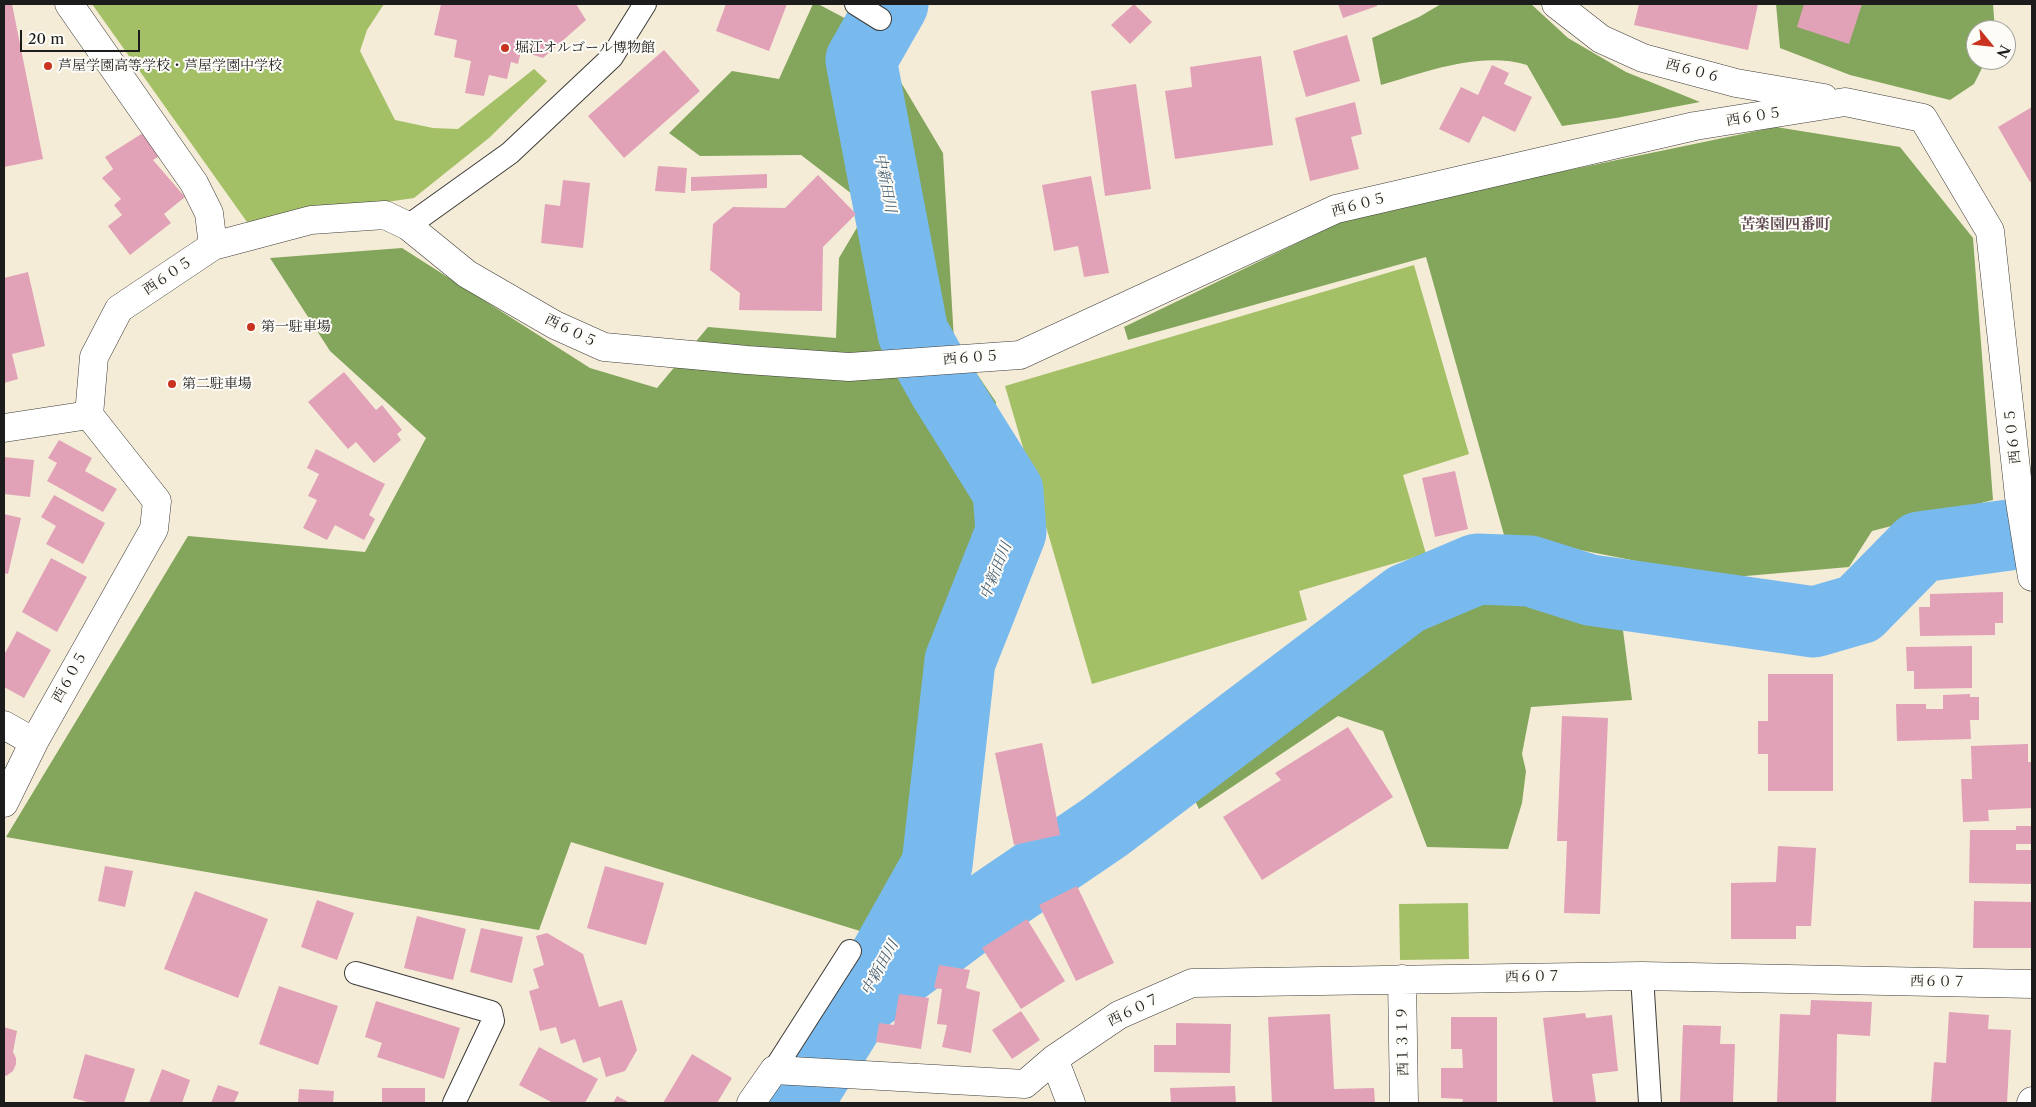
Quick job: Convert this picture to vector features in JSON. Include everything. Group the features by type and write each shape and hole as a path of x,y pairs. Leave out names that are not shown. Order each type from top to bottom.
{"street":[{"path":"69,4 194,183 209,213 213,246"},
{"name":"西６０６","path":"1556,4 1602,39 1642,58 1736,83 1845,102"},
{"name":"西６０５","path":"4,803 34,742 154,529 157,501 89,416 94,357 119,309 213,246 311,220 386,215 408,226 467,274 555,325 604,347 849,367 1020,354 1336,209 1695,126 1845,102 1923,118 1990,231 2032,578"},
{"path":"4,428 89,416"},
{"path":"4,725 34,742"},
{"name":"西６０７","path":"783,1070 1025,1084 1054,1059 1119,1015 1192,983 1642,976 2032,984"},
{"name":"西１３１９","path":"1402,979 1404,1103"},
{"path":"1054,1059 1071,1103"},
{"path":"751,1103 783,1070"}],"lane":[{"path":"408,226 510,153 612,57 645,4"},
{"path":"856,4 880,19"},
{"path":"783,1070 850,951"},
{"path":"356,973 491,1012 492,1021 454,1103"},
{"path":"1642,976 1650,1103"}],"green space":[{"path":"92,4 384,4 367,30 360,51 395,120 433,128 458,129 534,69 547,81 489,138 414,198 247,222"},
{"path":"813,4 818,4 871,32 943,153 954,340 996,402 976,644 970,803 860,931 571,842 539,930 6,837 188,536 365,552 426,438 330,351 270,258 402,248 590,368 657,388 708,327 836,338 839,258 869,207 801,155 700,156 669,133 732,71 779,79"},
{"path":"1441,4 1531,4 1568,38 1626,72 1700,102 1562,126 1527,65 1509,61 1490,60 1472,62 1435,69 1381,85 1372,38 1419,17"},
{"path":"1776,4 1993,4 1994,20 1966,20 1966,70 1981,70 1974,84 1950,100 1850,75 1780,48"},
{"path":"1776,127 1900,147 1973,238 1993,500 1872,531 1849,567 1723,578 1504,535 1426,257 1128,340 1124,327 1357,214"},
{"path":"1414,265 1469,454 1403,475 1426,554 1299,591 1307,620 1092,684 1005,386"},
{"path":"1474,584 1620,607 1632,700 1531,707 1522,754 1526,771 1522,803 1508,849 1427,847 1383,731 1338,716 1199,809 1187,784 1391,622"},
{"path":"1468,903 1469,959 1400,960 1399,904"}],"building":[{"path":"4,4 12,4 43,159 4,167"},
{"name":"堀江オルゴール博物館","path":"441,4 576,4 586,20 543,58 521,51 518,64 511,62 507,79 489,75 484,96 465,93 471,61 454,57 457,40 434,35"},
{"path":"726,4 787,4 769,51 716,31"},
{"path":"1134,4 1152,22 1130,44 1111,25"},
{"path":"1338,4 1377,4 1377,6 1343,18"},
{"path":"1639,4 1758,4 1748,50 1634,25"},
{"path":"1804,4 1862,4 1849,44 1797,27"},
{"path":"1347,35 1360,81 1306,97 1293,51"},
{"path":"664,50 700,91 624,158 588,116"},
{"path":"1261,56 1273,145 1175,159 1165,91 1192,87 1190,67"},
{"path":"1492,65 1509,73 1504,84 1532,97 1515,132 1483,116 1469,143 1439,129 1461,87 1478,95"},
{"path":"1136,84 1151,189 1105,196 1091,91"},
{"path":"1355,102 1362,134 1351,137 1359,169 1310,181 1295,118"},
{"path":"2032,107 2032,181 2030,182 1998,127"},
{"path":"146,131 161,155 153,160 185,197 164,214 171,223 130,255 108,226 122,215 114,205 121,199 102,178 113,169 105,157"},
{"path":"658,166 687,168 685,193 655,191"},
{"path":"767,174 767,188 691,191 691,177"},
{"path":"818,175 856,214 823,247 822,311 739,310 740,293 710,270 713,224 733,207 785,208"},
{"path":"1091,176 1109,273 1084,277 1078,246 1054,251 1042,185"},
{"path":"563,180 590,183 583,248 541,243 545,204 560,206"},
{"path":"28,272 45,346 12,354 18,379 4,383 4,278"},
{"path":"344,372 376,410 382,405 402,430 397,434 401,440 374,463 356,442 348,449 308,402"},
{"path":"59,440 92,458 85,471 117,489 103,512 47,481 57,463 48,458"},
{"path":"316,449 385,484 369,515 375,519 364,540 335,525 327,540 303,528 317,500 308,496 319,474 307,468"},
{"path":"4,457 34,460 30,497 4,494"},
{"path":"1455,471 1468,529 1435,537 1422,478"},
{"path":"54,495 105,523 83,564 46,544 56,526 41,517"},
{"path":"4,514 21,518 8,574 4,573"},
{"path":"51,558 87,577 57,632 22,612"},
{"path":"2003,592 2003,623 1995,623 1995,635 1920,636 1919,607 1930,607 1930,594"},
{"path":"17,631 51,650 24,698 4,687 4,655"},
{"path":"1972,646 1972,688 1914,689 1914,671 1907,671 1906,647"},
{"path":"1768,674 1833,674 1833,791 1768,791 1768,754 1758,754 1758,721 1768,721"},
{"path":"1970,694 1970,697 1979,697 1979,720 1970,720 1971,739 1897,741 1896,704 1926,704 1926,709 1943,709 1943,695"},
{"path":"1562,716 1608,718 1600,914 1564,913 1567,841 1557,841"},
{"path":"1348,727 1393,797 1262,880 1223,817 1281,780 1275,773"},
{"path":"1042,743 1060,835 1014,845 995,753"},
{"path":"2028,744 2028,762 2032,762 2032,808 1988,810 1989,821 1963,822 1961,779 1972,779 1971,746"},
{"path":"2016,826 2032,826 2032,844 2016,844 2016,850 2032,850 2032,884 1969,883 1970,830 2016,830"},
{"path":"1778,846 1816,848 1811,926 1796,926 1796,939 1731,939 1731,883 1776,882"},
{"path":"105,866 133,871 125,907 98,901"},
{"path":"605,866 664,883 646,945 587,928"},
{"path":"1077,886 1114,963 1076,981 1039,905"},
{"path":"195,891 268,919 238,998 164,969"},
{"path":"317,900 354,913 337,960 301,947"},
{"path":"1974,901 2032,902 2032,948 1973,948"},
{"path":"417,916 466,929 453,980 404,968"},
{"path":"1027,919 1065,981 1021,1009 982,948"},
{"path":"481,928 523,937 512,983 470,972"},
{"path":"547,933 583,954 599,1007 622,1000 637,1050 625,1071 606,1077 600,1057 583,1063 575,1039 561,1044 556,1027 540,1031 529,991 539,988 533,969 544,965 536,936"},
{"path":"939,965 970,970 966,988 980,992 971,1053 942,1047 947,1025 937,1024 942,989 934,988"},
{"path":"279,986 338,1006 318,1065 259,1044"},
{"path":"899,994 929,998 921,1049 876,1042 879,1023 894,1025"},
{"path":"1811,1000 1872,1002 1870,1036 1837,1034 1836,1103 1777,1103 1780,1014 1810,1015"},
{"path":"376,1001 460,1028 444,1079 377,1057 382,1043 365,1037"},
{"path":"1021,1011 1040,1040 1012,1059 992,1030"},
{"path":"1949,1012 1989,1015 1988,1029 2011,1030 2007,1103 1931,1103 1934,1062 1946,1063"},
{"path":"1585,1013 1586,1018 1612,1015 1618,1071 1592,1074 1596,1102 1553,1103 1543,1018"},
{"path":"1330,1014 1334,1089 1374,1088 1375,1103 1272,1103 1268,1017"},
{"path":"1451,1017 1497,1017 1497,1103 1462,1103 1463,1099 1441,1098 1441,1068 1463,1068 1462,1049 1451,1049"},
{"path":"1176,1023 1231,1024 1230,1073 1154,1072 1154,1045 1176,1045"},
{"path":"1683,1025 1721,1026 1720,1044 1735,1044 1733,1103 1680,1103"},
{"path":"4,1027 17,1031 13,1052 16,1064 13,1071 6,1076 4,1075"},
{"path":"539,1047 598,1079 585,1103 553,1103 519,1085"},
{"path":"85,1054 135,1069 124,1103 91,1103 73,1098"},
{"path":"692,1054 732,1078 717,1103 663,1103"},
{"path":"162,1069 190,1080 182,1103 149,1103"},
{"path":"218,1085 239,1092 234,1103 211,1103"},
{"path":"1235,1086 1236,1103 1171,1103 1170,1088"},
{"path":"382,1088 425,1088 425,1103 382,1103"},
{"path":"299,1089 334,1091 333,1103 298,1103"},
{"path":"617,1096 630,1103 613,1103"}],"waterway":[{"name":"中新田川","path":"797,1103 860,1002 937,865 960,661 1011,532 1008,491 945,390 913,333 861,60 893,4"},
{"path":"860,1002 980,912 1105,827 1406,599 1477,569 1530,571 1590,590 1814,622 1859,609 1920,547 2032,532"}],"place":[{"name":"堀江オルゴール博物館","path":"505,48"},
{"name":"芦屋学園高等学校・芦屋学園中学校","path":"48,66"},
{"name":"第一駐車場","path":"251,327"},
{"name":"第二駐車場","path":"172,384"}],"district":[{"name":"苦楽園四番町","path":"1785,225"}]}
